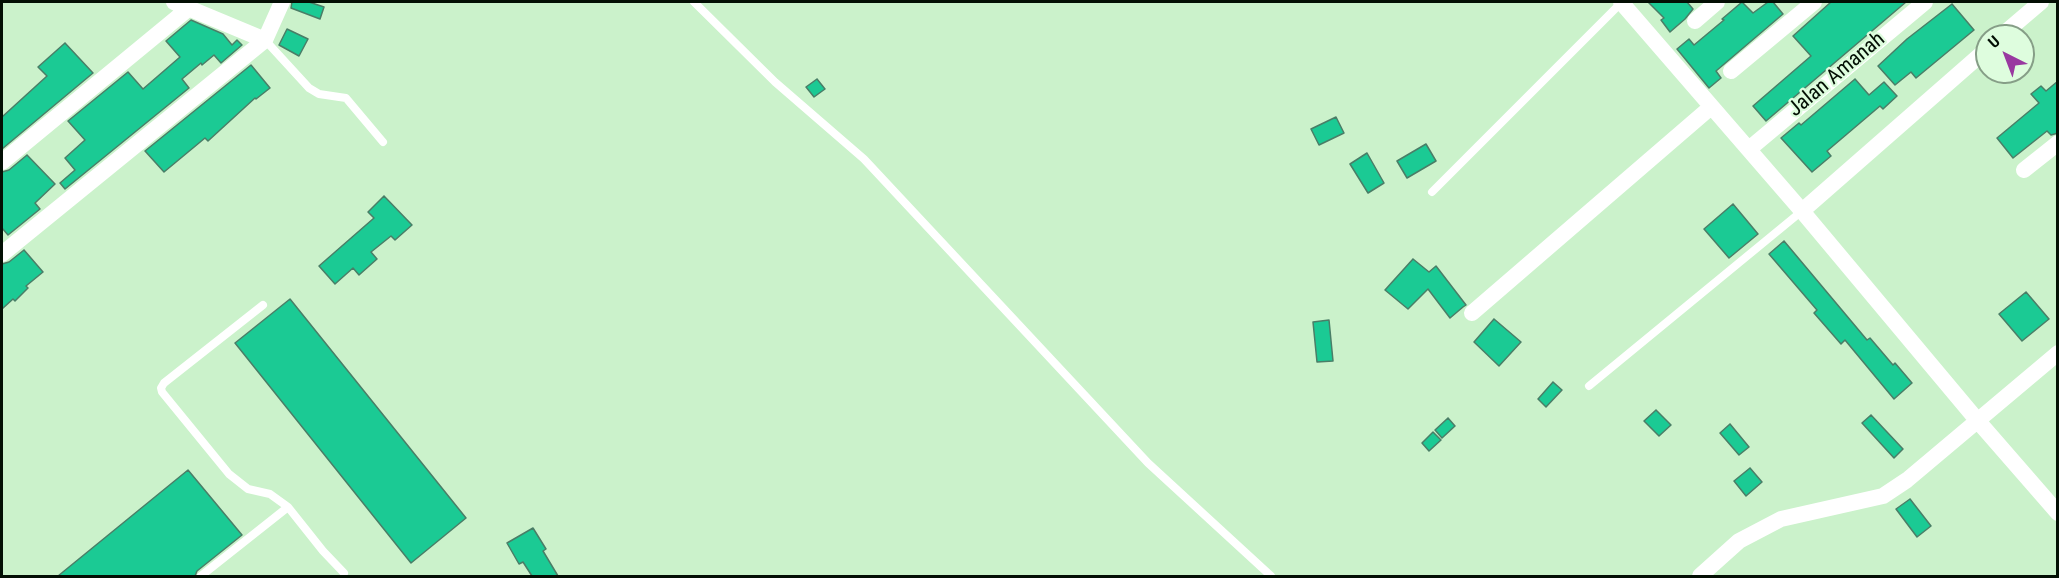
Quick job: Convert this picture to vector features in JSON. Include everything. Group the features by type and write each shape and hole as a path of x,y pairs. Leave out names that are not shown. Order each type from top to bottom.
{"street":[{"path":"2,254 265,40 282,2"},
{"path":"1621,2 2058,513"},
{"path":"1695,21 1717,2"},
{"path":"1731,71 1814,2"},
{"name":"Jalan Amanah","path":"1749,149 1925,2"},
{"path":"2015,24 2041,2"},
{"path":"2,162 181,5 265,40"},
{"path":"1802,211 1975,60"},
{"path":"1472,313 1711,107"},
{"path":"2024,170 2058,143"},
{"path":"1700,576 1739,541 1781,519 1883,496 1907,480 2058,353"}],"lane":[{"path":"694,2 775,82 864,159 1148,463 1271,576"},
{"path":"1432,192 1621,2"},
{"path":"265,40 309,88 319,94 346,98 383,142"},
{"path":"1589,386 1802,211"},
{"path":"263,305 165,383 161,388 162,392 229,474 248,489 270,494 288,507 344,573"},
{"path":"201,576 288,507"}],"building":[{"path":"292,2 309,2 324,7 320,19 291,8"},
{"path":"1648,2 1687,2 1693,9 1670,32 1661,20 1664,18"},
{"path":"1742,2 1753,13 1768,2 1773,2 1783,14 1716,71 1721,78 1709,88 1677,49 1689,39 1694,45"},
{"path":"1831,2 1906,2 1766,121 1753,106 1811,56 1793,36"},
{"path":"1952,4 1974,30 1916,78 1911,72 1895,85 1878,66 1907,39"},
{"path":"191,20 223,34 232,45 237,40 242,45 221,63 214,55 202,65 201,63 182,79 189,88 65,189 60,183 75,170 65,158 85,140 68,121 128,72 143,89 180,57 166,41"},
{"path":"287,29 308,39 299,56 279,45"},
{"path":"65,43 93,73 2,149 2,117 47,76 38,67"},
{"path":"251,65 270,88 255,98 208,141 205,138 164,172 145,151"},
{"path":"817,79 825,89 814,97 806,87"},
{"path":"1855,79 1869,95 1884,82 1897,96 1883,109 1880,106 1827,151 1831,156 1812,172 1781,138 1799,123 1801,125"},
{"path":"2058,81 2058,133 2051,135 2047,131 2013,158 1997,138 2039,103 2031,94 2041,86 2046,91"},
{"path":"1336,117 1344,133 1319,145 1311,129"},
{"path":"1426,144 1436,161 1407,178 1397,161"},
{"path":"1367,153 1384,183 1368,193 1350,164"},
{"path":"27,155 55,184 35,203 40,209 8,235 2,228 2,172 9,170"},
{"path":"384,196 412,225 395,240 391,236 371,252 377,259 359,275 353,268 335,284 319,266 374,218 368,212"},
{"path":"1733,204 1758,234 1729,258 1704,229"},
{"path":"1784,241 1867,340 1870,338 1912,383 1894,399 1845,340 1841,344 1814,313 1817,310 1769,254"},
{"path":"24,250 43,272 26,286 28,288 15,301 13,299 2,309 2,264 9,262"},
{"path":"1413,259 1429,272 1436,266 1466,305 1450,318 1428,289 1408,309 1385,290"},
{"path":"2026,292 2049,319 2022,341 1999,314"},
{"path":"290,299 466,518 411,563 235,343"},
{"path":"1494,319 1521,342 1499,366 1474,342"},
{"path":"1329,320 1333,361 1317,362 1313,322"},
{"path":"1553,382 1562,390 1546,407 1538,399"},
{"path":"1656,410 1671,425 1659,436 1644,421"},
{"path":"1871,415 1903,449 1894,458 1862,423"},
{"path":"1448,418 1455,426 1442,438 1435,430"},
{"path":"1730,424 1749,447 1739,455 1720,433"},
{"path":"1433,432 1441,440 1429,451 1422,443"},
{"path":"1750,468 1762,482 1746,496 1734,481"},
{"path":"188,470 242,535 197,571 195,576 58,576"},
{"path":"1910,499 1931,526 1917,537 1896,509"},
{"path":"533,528 546,549 543,551 558,576 532,576 523,562 519,564 507,543"}]}
